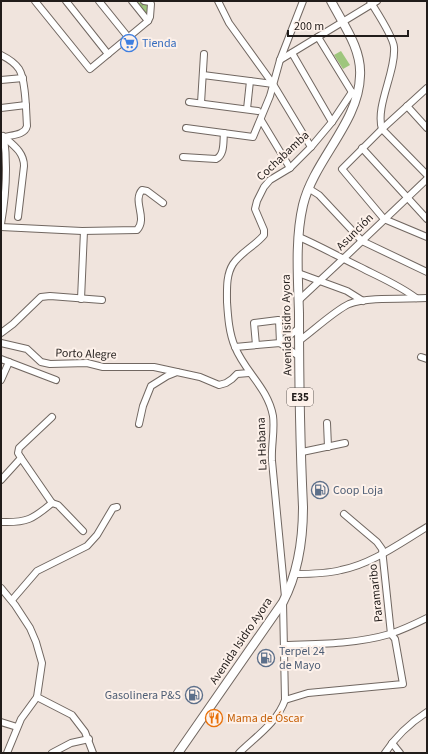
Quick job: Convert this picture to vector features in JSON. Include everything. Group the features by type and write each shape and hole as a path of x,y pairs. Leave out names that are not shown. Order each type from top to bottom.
{"main road":[{"name":"Avenida Isidro Ayora","path":"178,753 284,600 294,574 299,555 303,521 298,273 301,216 308,188 354,96 360,75 358,56 331,1"}],"street":[{"path":"35,1 90,69 148,21 150,17 151,3 144,1"},
{"path":"66,1 108,54"},
{"path":"99,1 128,37"},
{"path":"132,1 148,21"},
{"path":"218,1 229,23 273,84 311,147"},
{"path":"186,128 253,137 261,120 280,60 303,1"},
{"path":"280,60 373,2 392,39 394,47 394,56 380,123 382,129 427,176"},
{"path":"318,37 354,96"},
{"path":"292,53 332,122"},
{"path":"201,104 204,54"},
{"path":"1,56 14,64 19,69 23,78 27,126 23,133 2,136"},
{"path":"203,75 273,84"},
{"path":"1,80 23,78"},
{"path":"247,109 250,80"},
{"path":"427,88 362,148 342,169 384,219 427,237"},
{"name":"Cochabamba","path":"227,300 228,275 232,265 238,257 264,235 264,230 255,210 257,201 267,183 290,168 311,147 354,96"},
{"path":"189,102 258,111"},
{"path":"1,108 26,105"},
{"path":"407,106 427,128"},
{"path":"261,120 290,168"},
{"path":"183,157 216,159 222,153 224,133"},
{"path":"2,136 7,158 7,177 1,226 84,231 138,229 142,213 138,198 142,190 147,190 163,203"},
{"path":"2,136 21,152 24,159 18,217"},
{"path":"362,148 427,219"},
{"name":"Asunción","path":"299,300 427,179"},
{"path":"308,188 319,194 362,241 427,272"},
{"path":"81,299 84,231"},
{"path":"299,237 407,291 416,298"},
{"path":"298,273 348,291 363,301"},
{"path":"1,333 13,324 41,297 102,300"},
{"path":"299,341 341,309 350,304 363,301 427,298"},
{"name":"La Habana","path":"227,300 229,322 234,347 249,373 264,391 272,414 274,429 272,458 284,600 285,700 283,707 277,717 239,753"},
{"path":"256,345 254,323 279,320 280,343 299,356"},
{"path":"234,347 280,343 299,328"},
{"name":"Porto Alegre","path":"1,343 27,349 41,362 50,364 87,363 103,367 154,367 200,377 219,385 226,383 237,374 249,373"},
{"path":"1,359 56,380"},
{"path":"1,380 9,362"},
{"path":"139,424 150,386 177,372"},
{"path":"52,417 19,448 18,453 52,503 58,505 83,532"},
{"path":"327,423 328,447"},
{"path":"302,452 345,443"},
{"path":"1,480 21,458"},
{"path":"1,522 23,521 30,519 52,503"},
{"path":"12,600 37,571 87,546 97,535 112,508 117,507"},
{"name":"Paramaribo","path":"285,700 308,693 403,684 395,639 391,634 382,553 377,542 344,514"},
{"path":"294,574 311,574 342,570 358,565 427,527"},
{"path":"1,588 12,600 30,628 42,663 37,697 21,719 7,753"},
{"path":"284,645 312,645 359,640 391,634 427,618"},
{"path":"37,697 72,715 86,732 94,753"},
{"path":"385,753 408,726 424,714 427,720"},
{"path":"1,722 18,727"},
{"path":"52,753 72,743 89,739"},
{"path":"392,743 400,753"}],"green space":[{"path":"136,2 150,4 148,17"},
{"path":"341,51 350,65 343,69 334,55"}],"place":[{"name":"Tienda","path":"129,43"},
{"name":"Coop Loja","path":"320,490"},
{"name":"Terpel 24 de Mayo","path":"266,658"},
{"name":"Gasolinera P&S","path":"194,695"},
{"name":"Mama de Óscar","path":"214,718"}]}
